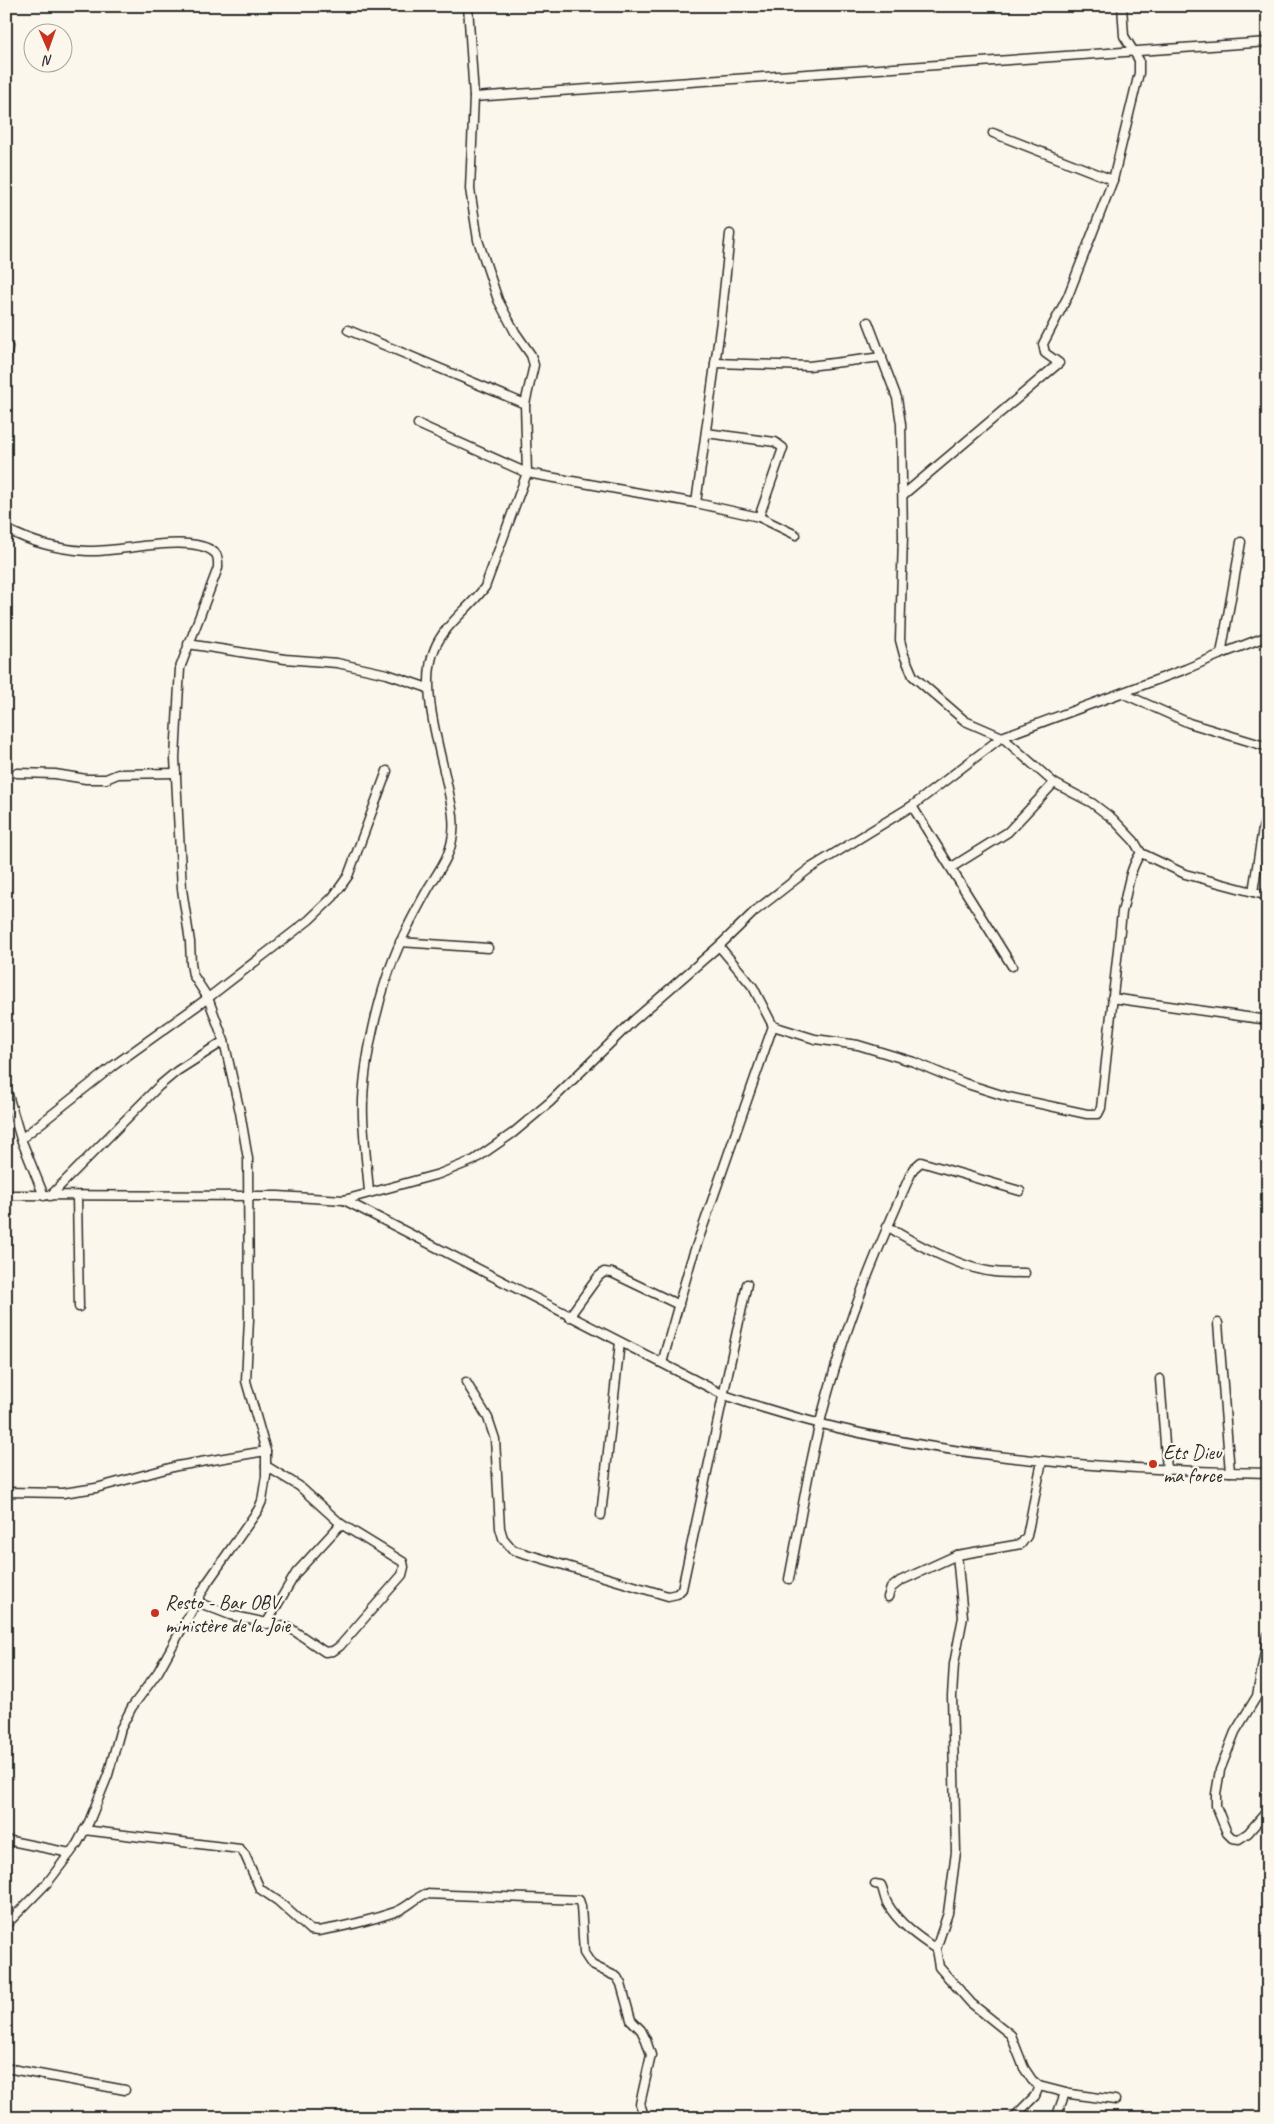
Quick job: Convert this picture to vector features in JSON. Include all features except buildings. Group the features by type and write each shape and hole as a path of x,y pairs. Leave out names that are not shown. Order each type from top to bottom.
{"street":[{"path":"369,1192 363,1115 367,1068 374,1026 386,980 400,942 417,908 447,858 452,840 453,813 428,688 431,662 435,648 444,633 466,611 485,587 527,473 524,404 534,365 531,355 515,332 498,300 478,240 470,189 474,96 468,6"},
{"path":"903,495 1059,363 1045,353 1043,344 1068,296 1113,180 1139,73 1139,60 1124,36 1122,6"},
{"path":"474,96 1268,42"},
{"path":"993,133 1113,180"},
{"path":"696,503 730,234"},
{"path":"868,322 882,358 902,424 903,495 900,640 913,676 966,721 1002,737 1054,783 1092,804 1113,819 1130,836 1141,854 1186,874 1268,896"},
{"path":"348,330 524,404"},
{"path":"6,346 8,347 6,359"},
{"path":"715,363 809,366 882,358"},
{"path":"418,424 527,473 759,516 796,535"},
{"path":"706,433 775,442 783,448 759,516"},
{"path":"6,528 31,541 61,548 89,551 119,550 184,542 215,553 218,558 218,568 180,668 176,731 176,773 182,889 190,942 190,964 193,974 208,998 224,1041 248,1159 249,1319 246,1381 266,1450 262,1501 258,1510 207,1583 158,1672 132,1707 121,1728 108,1775 84,1830 70,1853 48,1882 6,1925"},
{"path":"1221,654 1241,542"},
{"path":"6,1195 77,1197 278,1196 344,1200 439,1174 474,1160 513,1133 550,1102 633,1021 719,946 755,911 809,870 912,806 1002,737 1186,669 1268,636"},
{"path":"188,644 285,659 337,663 387,674 428,688"},
{"path":"1122,693 1189,724 1268,747"},
{"path":"21,1139 113,1066 208,998 309,920 333,898 348,876 387,771"},
{"path":"17,773 55,774 86,779 106,779 118,774 176,773"},
{"path":"952,867 1008,832 1054,783"},
{"path":"912,806 952,867 1012,966"},
{"path":"1253,892 1263,828 1268,814"},
{"path":"719,946 753,987 773,1026 815,1039 858,1045 914,1062 964,1083 1008,1097 1087,1114 1098,1114 1101,1108 1122,912 1129,883 1138,857 1141,854"},
{"path":"400,942 488,948"},
{"path":"1112,998 1268,1020"},
{"path":"662,1363 700,1234 773,1026"},
{"path":"47,1196 159,1086 178,1071 224,1041"},
{"path":"6,1088 21,1139 47,1196"},
{"path":"789,1579 820,1424 840,1351 887,1226 913,1169 921,1162 1020,1191"},
{"path":"77,1197 79,1306"},
{"path":"344,1200 724,1395 772,1412 820,1424 947,1450 1042,1461 1168,1470 1268,1473"},
{"path":"887,1226 903,1236 958,1262 992,1272 1025,1273"},
{"path":"569,1317 598,1277 604,1272 612,1273 680,1305"},
{"path":"466,1382 493,1428 500,1528 503,1538 513,1550 668,1596 677,1594 682,1589 747,1284"},
{"path":"1218,1323 1230,1472"},
{"path":"601,1515 620,1342"},
{"path":"1160,1379 1168,1470"},
{"path":"6,1492 63,1493 96,1488 177,1466 266,1450"},
{"path":"888,1597 892,1588 900,1581 957,1555 1021,1544 1028,1536 1042,1461"},
{"path":"197,1602 230,1615 290,1628 325,1652 340,1646 402,1575 404,1567 402,1562 341,1524 299,1486 266,1466"},
{"path":"266,1624 296,1573 341,1524"},
{"path":"957,1555 963,1617 954,1664 952,1696 956,1852 948,1913 936,1949 939,1967 971,2003 1011,2035 1024,2068 1032,2080 1039,2086 1065,2093 1115,2100"},
{"path":"1268,1635 1257,1696 1235,1732 1220,1770 1216,1806 1227,1834 1232,1838 1239,1839 1248,1833 1268,1810"},
{"path":"84,1830 240,1849 245,1855 260,1889 278,1901 310,1930 318,1931 395,1912 408,1906 416,1898 425,1894 572,1898 579,1900 584,1953 587,1960 617,1977 621,1984 631,2020 640,2030 651,2054 640,2104 645,2118"},
{"path":"6,1840 70,1853"},
{"path":"875,1884 881,1885 886,1900 901,1921 918,1937 936,1949"},
{"path":"6,2068 125,2090"},
{"path":"1013,2118 1035,2096 1039,2086"},
{"path":"1056,2118 1065,2093"}],"place":[{"name":"Ets Dieu ma force","path":"1153,1464"},
{"name":"Resto - Bar OBV ministère de la Joie","path":"155,1613"}]}
